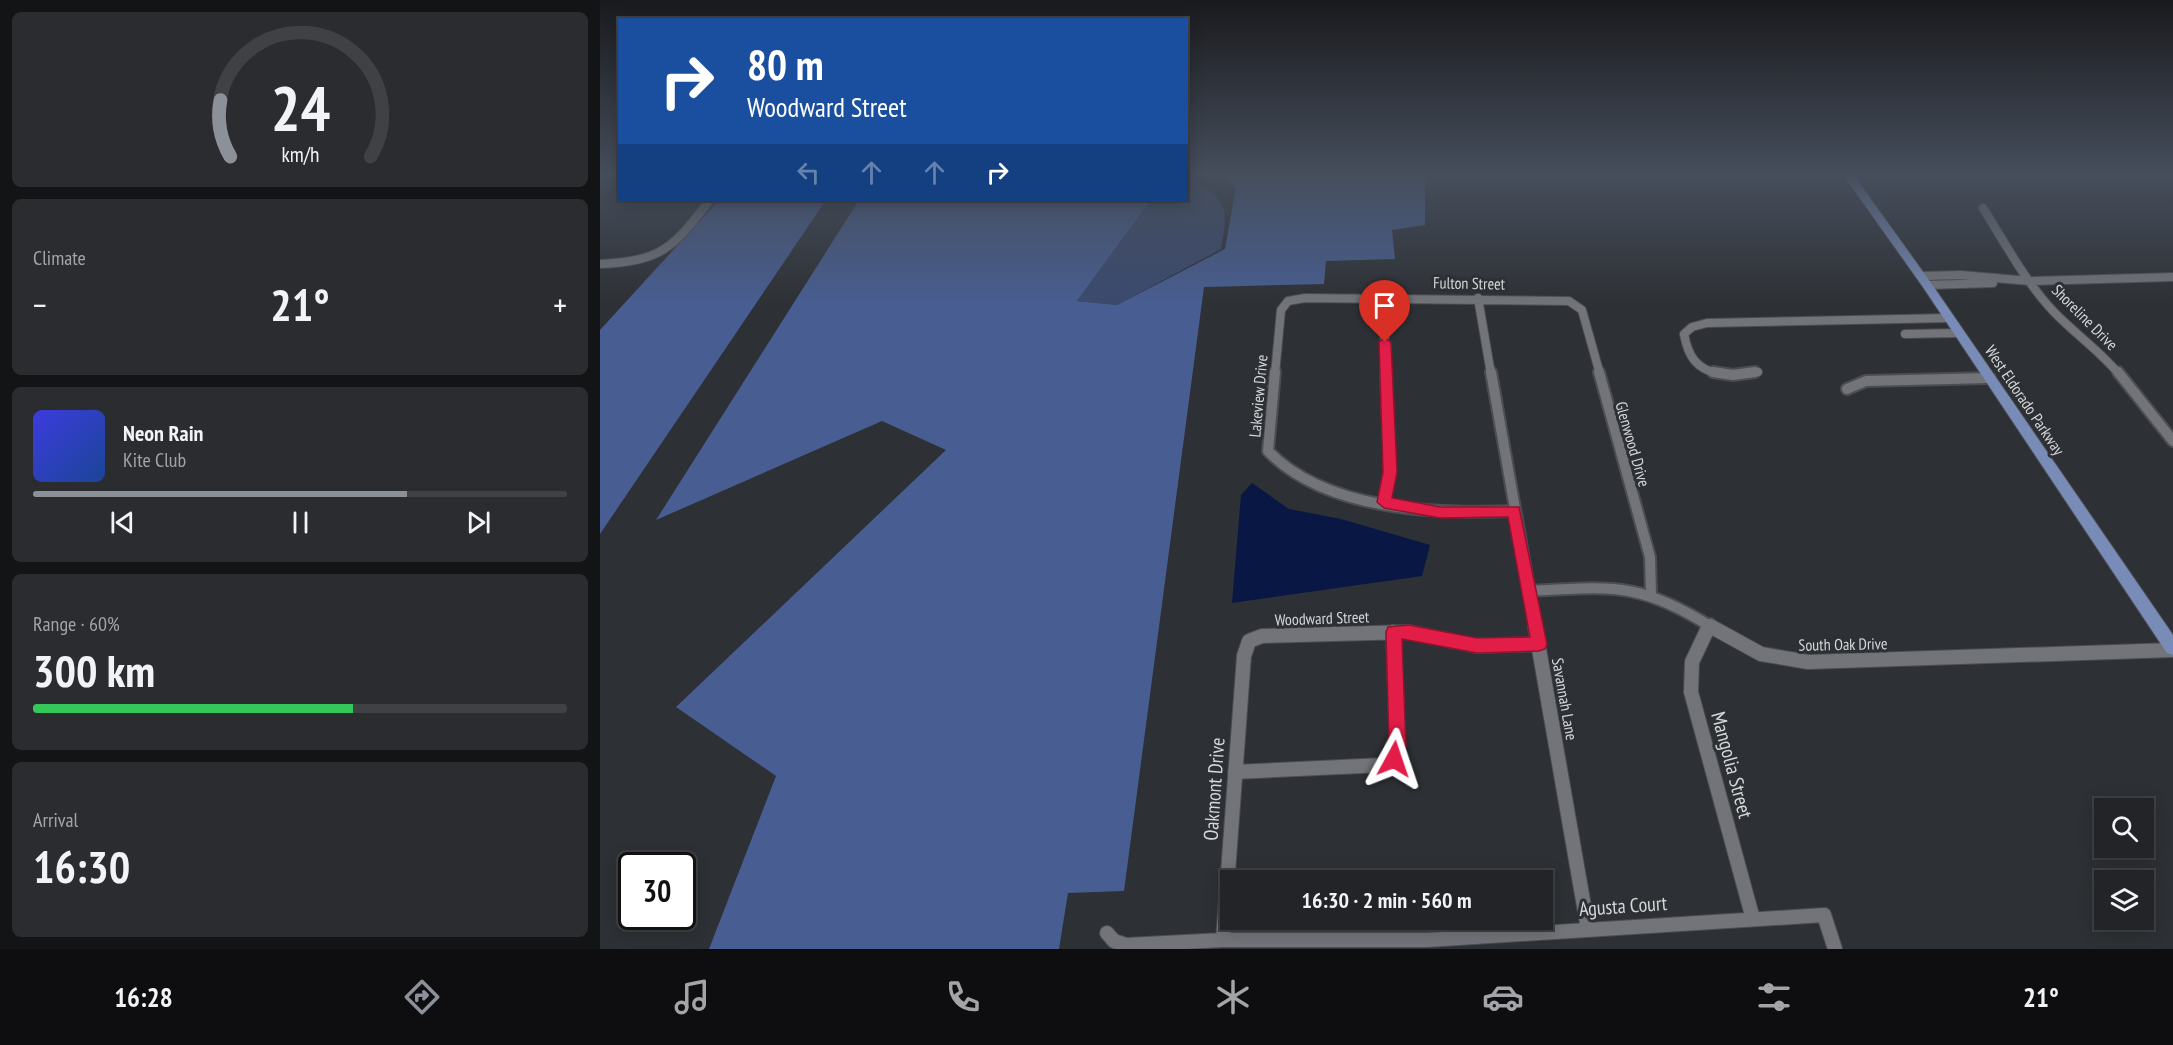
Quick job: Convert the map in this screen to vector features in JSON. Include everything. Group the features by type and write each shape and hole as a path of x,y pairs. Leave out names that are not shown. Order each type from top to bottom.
{"main road":[{"name":"West Eldorado Parkway","path":"1879,217 2173,649"}],"street":[{"path":"600,264 635,262 661,255 680,238 696,217"},
{"name":"Shoreline Drive","path":"1989,217 2030,281 2053,311 2094,346 2118,372 2173,441"},
{"path":"1924,281 1991,283 2002,280 2173,277"},
{"name":"Fulton Street","path":"1288,301 1305,298 1478,298 1569,301 1577,305"},
{"path":"1383,298 1390,472 1384,502"},
{"name":"Savannah Lane","path":"1478,298 1588,929"},
{"name":"Lakeview Drive","path":"1288,301 1281,310 1268,451 1275,462 1308,483 1384,502 1440,512 1514,511"},
{"name":"Glenwood Drive","path":"1577,305 1581,310 1650,557 1650,594"},
{"path":"1758,372 1728,376 1714,375 1704,370 1691,356 1684,334 1692,327 1707,323 1949,318"},
{"path":"1905,334 1959,333"},
{"path":"1846,389 1866,381 1990,378"},
{"name":"South Oak Drive","path":"1529,591 1618,588 1650,594 1689,610 1762,654 1789,661 1812,663 2173,649"},
{"name":"Mangolia Street","path":"1710,624 1692,662 1691,692 1754,919"},
{"path":"1235,772 1384,765 1394,759 1397,746 1393,632"},
{"name":"Woodward Street","path":"1249,641 1262,636 1409,632 1477,646 1539,644"},
{"name":"Oakmont Drive","path":"1222,940 1244,656 1249,641"},
{"name":"Agusta Court","path":"1107,933 1114,941 1126,945 1222,940 1427,940 1824,915 1835,949"}],"shaded area":[{"path":"703,217 814,217 600,534 600,330"},
{"path":"848,217 1138,217 1077,301 1117,305 1225,249 1231,217 1425,217 1425,225 1392,230 1395,259 1326,261 1324,284 1204,287 1124,891 1068,893 1059,949 709,949 776,776 676,707 946,450 882,421 656,520"},
{"path":"1138,217 1225,217 1221,249 1117,305 1077,301"},
{"path":"1252,483 1289,509 1341,519 1430,545 1422,576 1232,603 1241,495"}],"route":[{"path":"1385,342 1390,472 1384,502 1404,508 1440,512 1514,511 1539,644 1477,646 1409,632 1393,632 1397,746 1394,759"}]}
